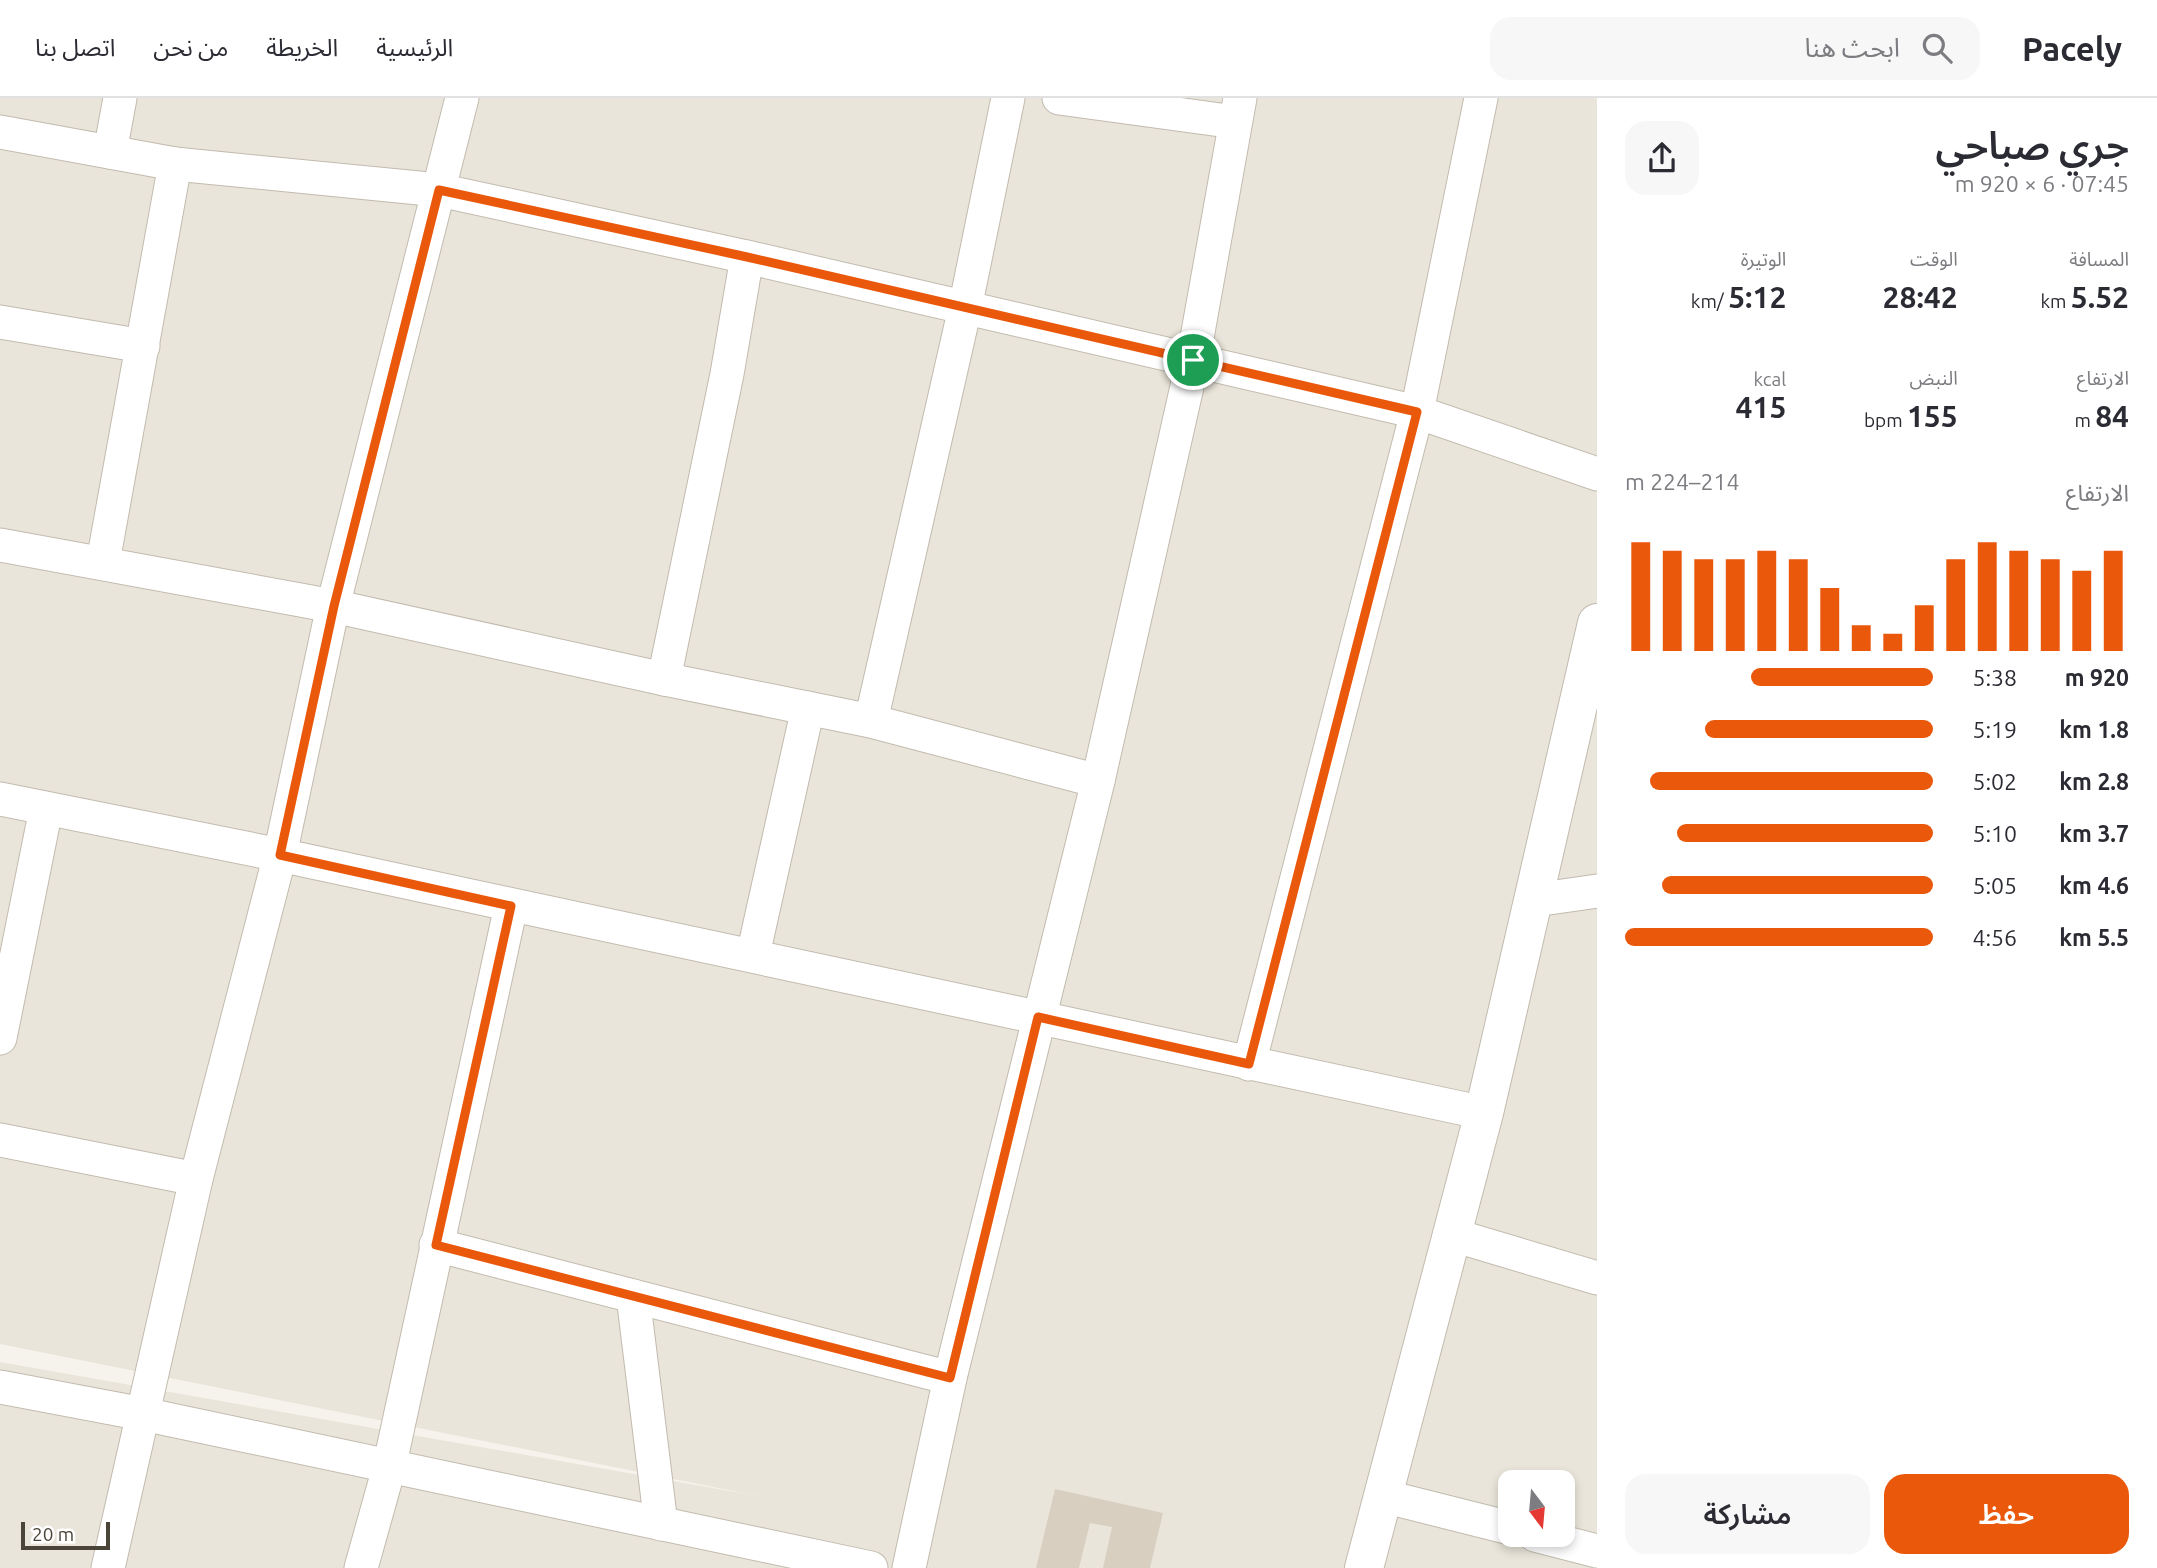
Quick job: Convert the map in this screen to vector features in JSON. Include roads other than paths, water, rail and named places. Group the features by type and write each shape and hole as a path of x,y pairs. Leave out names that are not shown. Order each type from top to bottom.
{"street":[{"path":"110,152 120,98"},
{"path":"108,1568 196,1180 280,855 334,606 462,98"},
{"path":"871,721 965,307 1008,98"},
{"path":"909,1568 950,1378 1098,781 1193,360 1238,110 1059,98"},
{"path":"1249,1064 1417,412 1481,98"},
{"path":"0,132 175,164 439,190 747,257 1417,412 1597,474"},
{"path":"103,562 175,164"},
{"path":"664,678 727,374 747,257"},
{"path":"0,322 143,346"},
{"path":"0,545 334,606 871,721 1098,781"},
{"path":"1364,1568 1453,1235 1535,901 1584,738 1597,623"},
{"path":"753,956 808,708"},
{"path":"0,799 280,855 1484,1113"},
{"path":"0,1038 46,809"},
{"path":"1535,901 1597,891"},
{"path":"360,1568 389,1468 511,906"},
{"path":"0,1140 196,1180"},
{"path":"1453,1235 1597,1278"},
{"path":"436,1245 950,1378"},
{"path":"633,1296 660,1524"},
{"path":"0,1387 143,1414 871,1568"},
{"path":"1383,1496 1498,1525"},
{"path":"1575,1545 1597,1551"}]}
